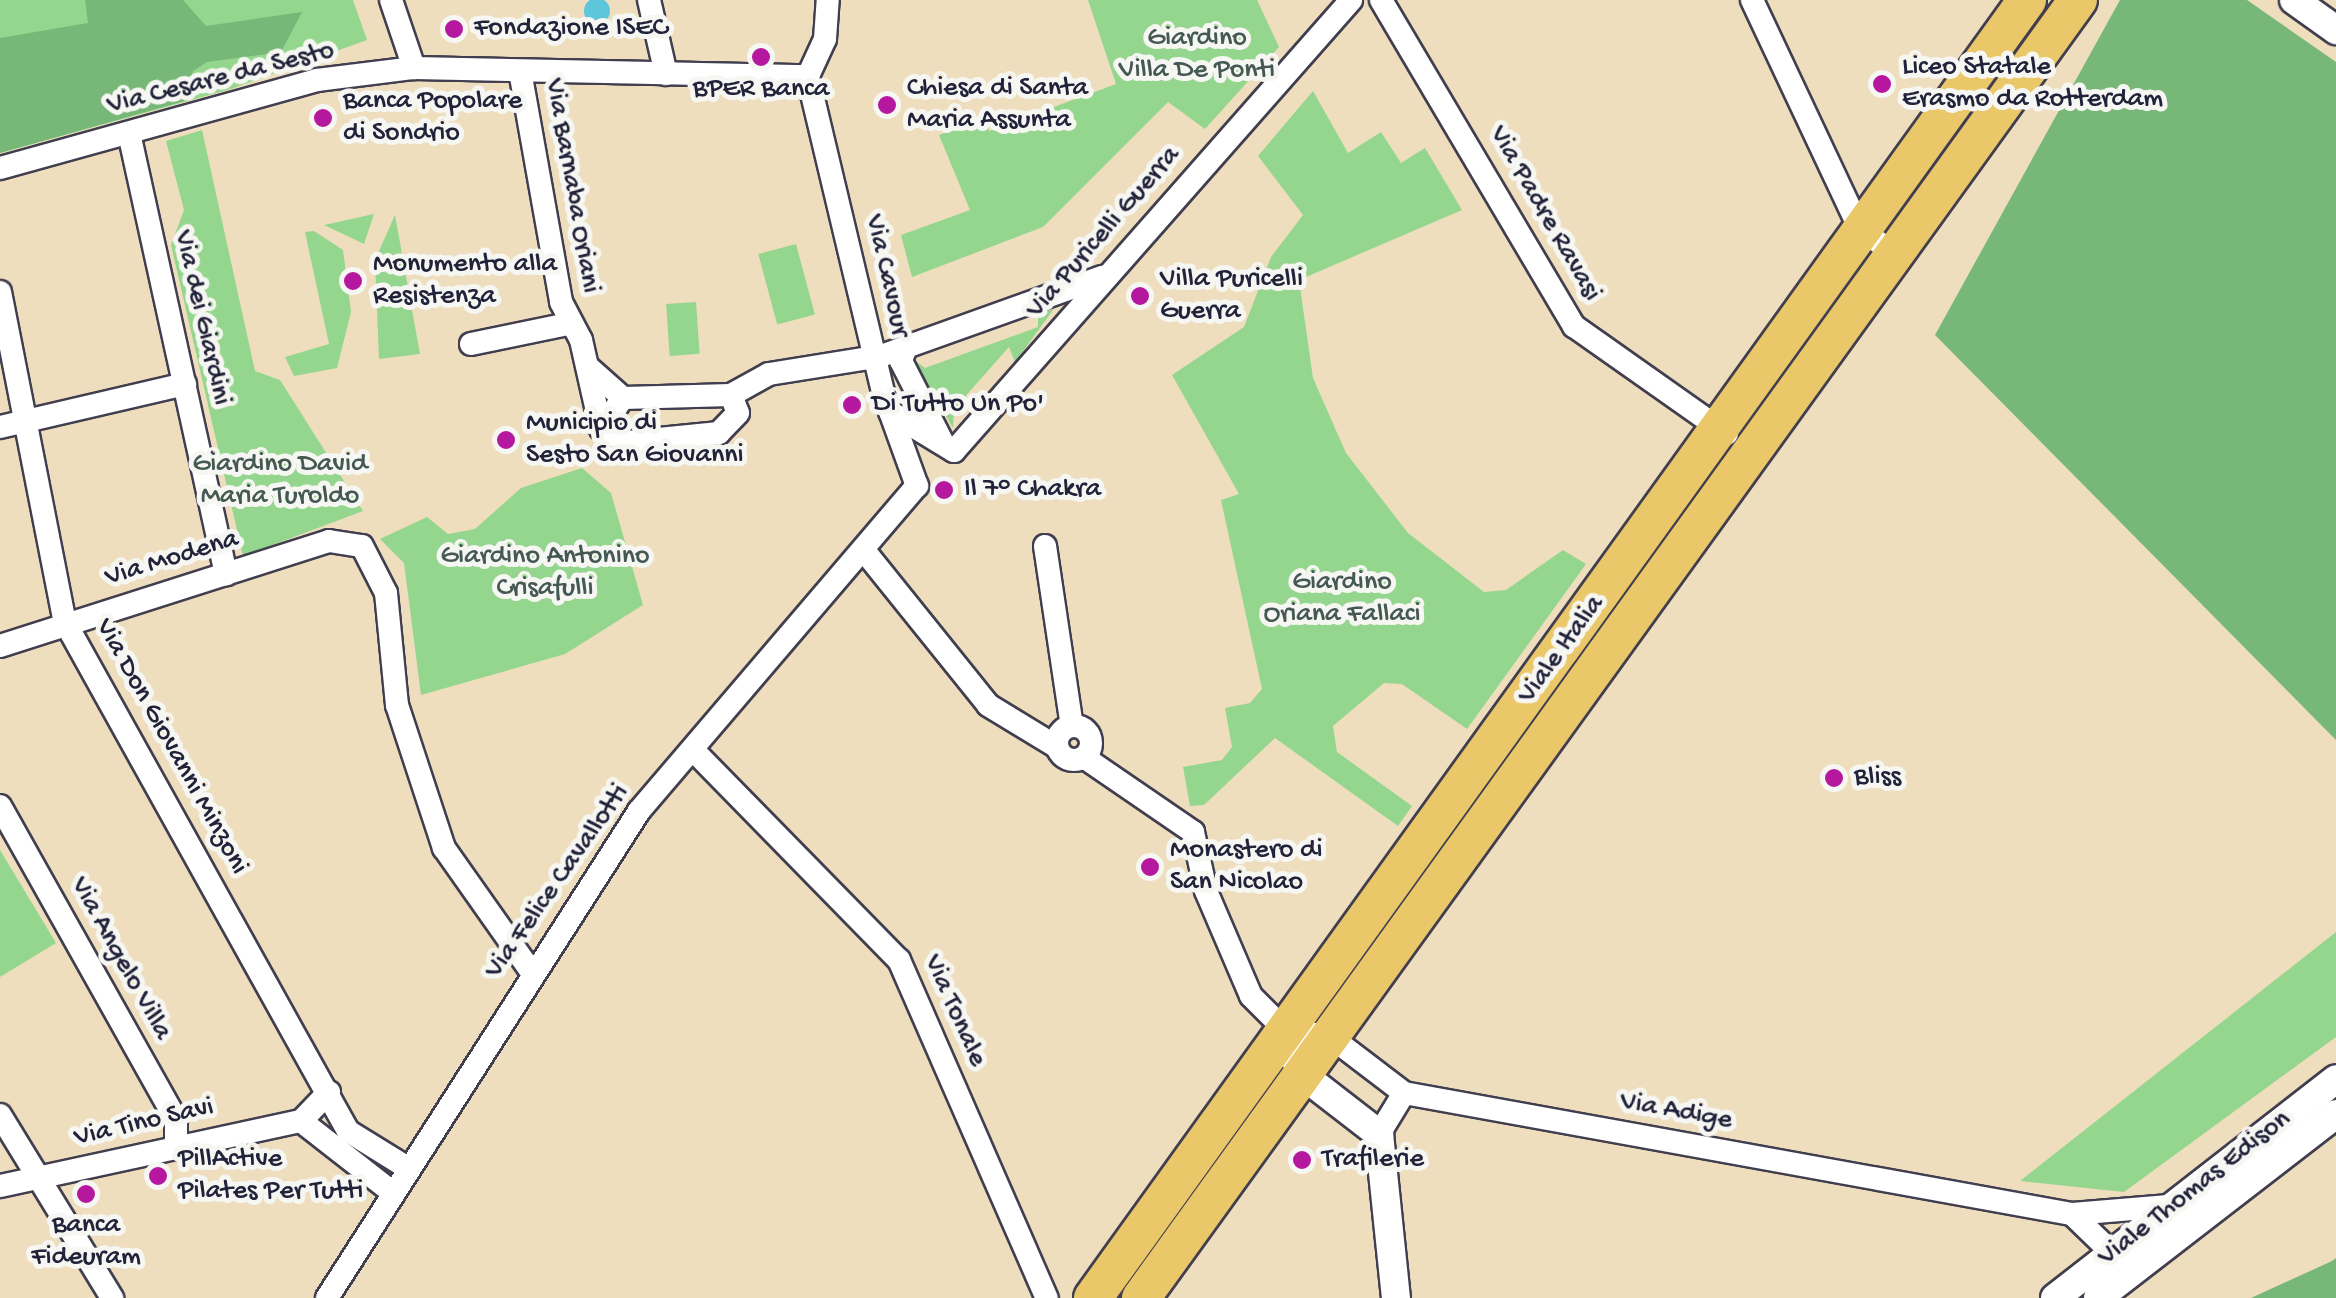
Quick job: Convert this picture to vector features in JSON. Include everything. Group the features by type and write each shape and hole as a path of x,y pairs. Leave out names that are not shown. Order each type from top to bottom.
{"main road":[{"name":"Viale Italia","path":"1141,1298 1328,1035 1736,439 1860,229 2026,0"},
{"name":"Viale Italia","path":"1093,1298 1287,1032 1736,439 1894,254 2078,0"}],"street":[{"path":"391,0 414,68"},
{"path":"649,0 666,74"},
{"path":"808,76 826,39 828,0"},
{"name":"Via Puricelli Guerra","path":"943,443 954,451 1351,0"},
{"name":"Via Padre Ravasi","path":"1381,0 1574,326 1736,439"},
{"path":"1752,0 1860,229 1894,254"},
{"name":"Viale Italia","path":"2044,48 2092,0"},
{"path":"2294,0 2336,30"},
{"name":"Via Cesare da Sesto","path":"0,168 317,80 414,68 808,76"},
{"name":"Via Barnaba Oriani","path":"520,71 568,324 587,366 601,430"},
{"name":"Via Cavour","path":"808,76 874,358 916,486"},
{"name":"Via dei Giardini","path":"128,134 226,574"},
{"path":"731,394 738,412 719,432 628,442 601,430 622,398 731,394 769,374 874,358 1105,276"},
{"name":"Via Don Giovanni Minzoni","path":"0,292 66,622 348,1131 408,1168"},
{"path":"1045,297 1062,305 1063,324"},
{"path":"472,344 568,324"},
{"path":"867,324 910,346"},
{"name":"Via Cavour","path":"910,346 901,361 943,443"},
{"name":"Via Barnaba Oriani","path":"587,366 622,398"},
{"path":"0,427 185,384"},
{"path":"890,412 943,443"},
{"name":"Via Felice Cavallotti","path":"328,1298 530,970 639,810 695,752 866,554 876,526 916,486"},
{"name":"Via Modena","path":"0,646 328,541 362,546 386,594 396,705 444,848 530,970"},
{"path":"1045,546 1072,726 1057,747"},
{"path":"866,554 988,705 1057,747 1068,760 1085,758 1162,806 1198,841 1206,891 1251,996 1287,1032 1300,1073 1380,1134"},
{"path":"1072,726 1091,736 1085,758"},
{"name":"Via Tonale","path":"695,752 900,960 1047,1298"},
{"name":"Via Angelo Villa","path":"0,806 176,1120 176,1144"},
{"path":"1287,1032 1328,1035"},
{"name":"Via Adige","path":"1328,1035 1404,1093 2072,1214 2136,1214 2177,1202"},
{"name":"Viale Thomas Edison","path":"2055,1298 2336,1079"},
{"path":"329,1092 301,1121 392,1193"},
{"path":"1396,1298 1380,1134 1404,1093"},
{"name":"Viale Thomas Edison","path":"2101,1296 2336,1114"},
{"path":"0,1115 112,1298"},
{"name":"Via Tino Savi","path":"0,1186 176,1144 301,1121"},
{"path":"2072,1214 2110,1255 2101,1296"}],"green space":[{"path":"0,0 353,0 367,40 231,89 0,153"},
{"path":"85,0 183,0 206,26 302,12 281,52 207,62 193,71 184,101 0,153 0,38 88,23"},
{"name":"Giardino Villa De Ponti","path":"1088,0 1257,0 1279,47 1205,129 1168,102 1043,227 912,277 901,235 970,210 939,135 984,117 989,131 1116,84"},
{"path":"2120,0 2247,0 2336,62 2336,740 1935,335"},
{"name":"Giardino Oriana Fallaci","path":"1313,91 1348,153 1381,132 1401,163 1425,148 1462,210 1299,280 1313,378 1346,453 1408,533 1484,592 1506,590 1563,550 1586,564 1467,729 1402,684 1384,683 1333,726 1337,752 1412,806 1398,826 1275,738 1204,805 1190,806 1183,767 1222,760 1232,747 1225,708 1250,703 1262,689 1221,500 1239,494 1172,375 1244,327 1271,257 1303,215 1258,156"},
{"name":"Giardino David Maria Turoldo","path":"202,130 255,371 280,380 363,511 243,556 171,245 184,210 166,141"},
{"path":"374,214 364,244 324,225"},
{"path":"395,215 420,354 379,359 375,260"},
{"path":"314,231 343,250 351,312 337,368 294,376 285,357 329,344 305,232"},
{"path":"796,244 815,315 777,325 758,254"},
{"path":"696,302 700,354 670,356 666,304"},
{"path":"1053,310 1015,362 1009,347 954,409 953,428 913,359 925,368 1038,327 1038,312"},
{"name":"Giardino Antonino Crisafulli","path":"582,468 611,493 643,605 565,654 421,695 404,563 380,539 427,517 448,534 475,529 521,488"},
{"path":"0,850 56,943 0,977"},
{"path":"2336,932 2336,1037 2124,1192 2020,1181"},
{"path":"2336,1258 2336,1298 2251,1298 2332,1261"}],"water":[{"path":"597,-2 606,2 610,11 606,20 597,24 588,20 584,11 588,2"}],"place":[{"name":"Fondazione ISEC","path":"454,29"},
{"name":"BPER Banca","path":"761,57"},
{"name":"Liceo Statale Erasmo da Rotterdam","path":"1882,84"},
{"name":"Chiesa di Santa Maria Assunta","path":"887,105"},
{"name":"Banca Popolare di Sondrio","path":"323,118"},
{"name":"Monumento alla Resistenza","path":"353,281"},
{"name":"Villa Puricelli Guerra","path":"1140,296"},
{"name":"Di Tutto Un Po'","path":"852,405"},
{"name":"Municipio di Sesto San Giovanni","path":"506,440"},
{"name":"Il 7° Chakra","path":"944,490"},
{"name":"Bliss","path":"1834,778"},
{"name":"Monastero di San Nicolao","path":"1150,867"},
{"name":"Trafilerie","path":"1302,1160"},
{"name":"PillActive Pilates Per Tutti","path":"158,1176"},
{"name":"Banca Fideuram","path":"86,1194"}]}
